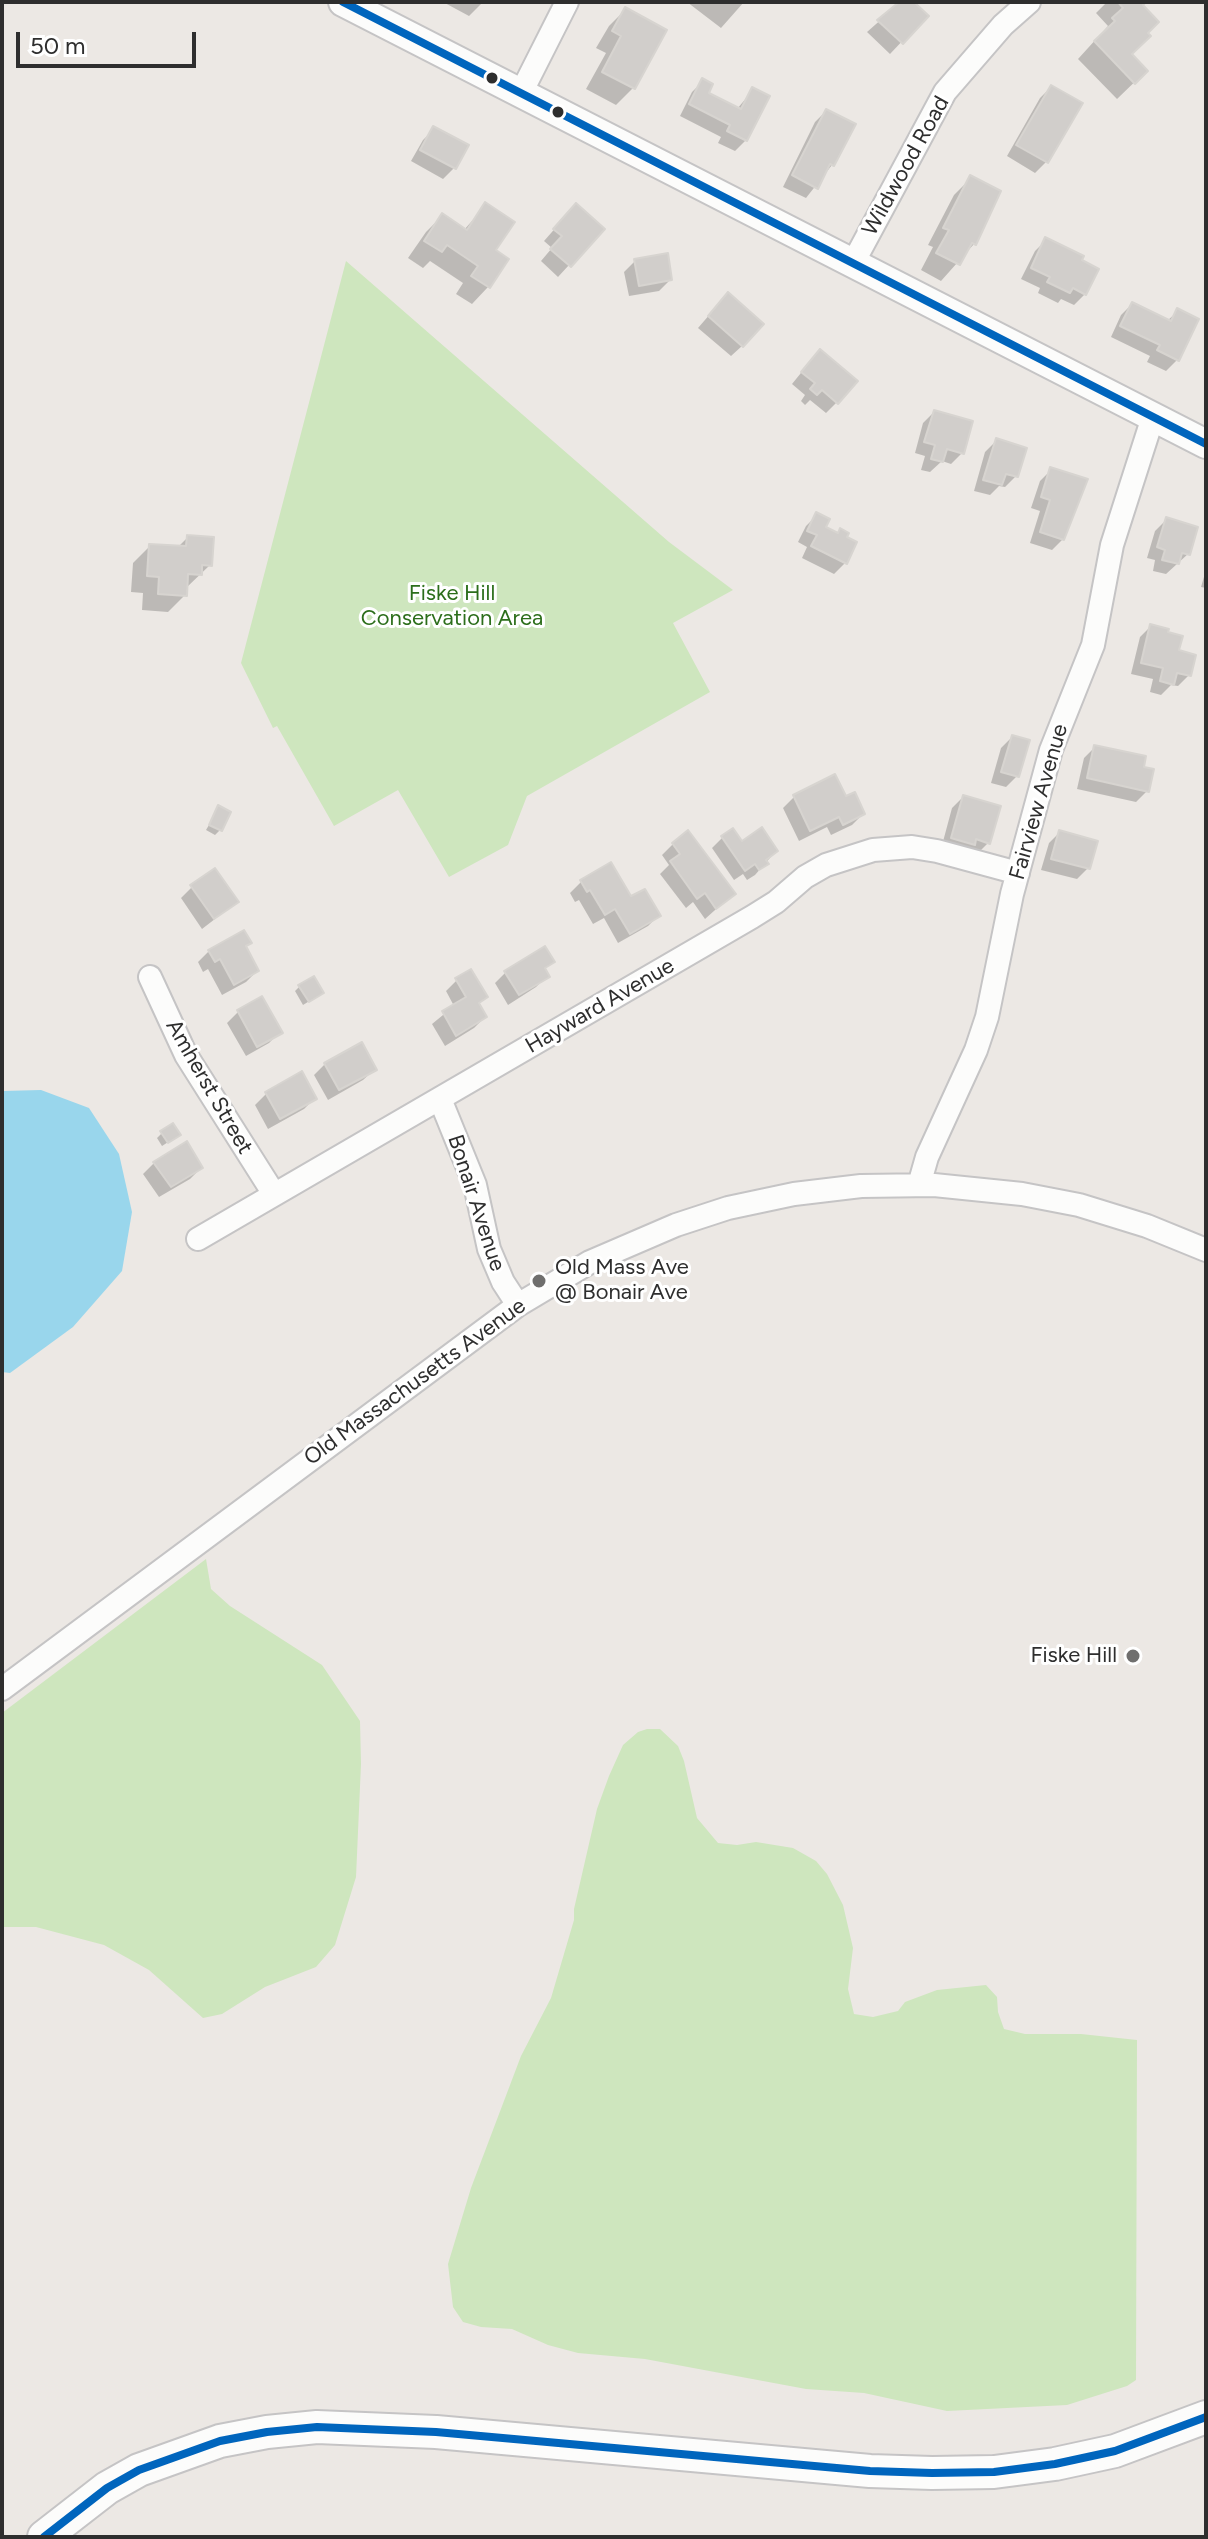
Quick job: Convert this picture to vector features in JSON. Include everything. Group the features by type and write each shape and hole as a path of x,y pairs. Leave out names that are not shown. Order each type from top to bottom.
{"main road":[{"path":"44,2537 107,2488 139,2470 220,2441 267,2432 317,2427 436,2432 840,2469 932,2473 994,2472 1055,2464 1115,2451 1206,2417"}],"street":[{"path":"343,2 1206,444"},
{"path":"521,93 567,2"},
{"name":"Wildwood Road","path":"853,263 945,92 1003,25 1029,2"},
{"name":"Fairview Avenue","path":"919,1185 927,1157 984,1027 1018,873 1054,741 1093,645 1112,545 1153,417"},
{"name":"Hayward Avenue","path":"198,1239 752,917 812,872 834,862 873,850 912,847 1018,873"},
{"name":"Amherst Street","path":"150,977 186,1055 274,1194"},
{"name":"Bonair Avenue","path":"440,1099 475,1185 489,1249 503,1282 518,1305"},
{"name":"Old Massachusetts Avenue","path":"2,1689 518,1305 572,1272 624,1246 728,1208 828,1189 919,1185 992,1190 1059,1201 1147,1226 1206,1250"}],"green space":[{"name":"Fiske Hill Conservation Area","path":"346,261 669,542 733,590 673,623 710,692 527,796 508,845 449,877 398,790 334,826 277,726 273,728 241,663"},
{"path":"206,1559 211,1589 230,1606 322,1665 360,1721 361,1764 356,1877 335,1945 316,1967 265,1987 222,2014 203,2018 149,1970 104,1945 36,1927 2,1927 2,1713"},
{"path":"660,1729 678,1746 697,1818 718,1843 737,1845 756,1842 793,1848 816,1861 827,1874 843,1905 853,1948 848,1989 854,2014 873,2017 898,2011 905,2002 937,1990 986,1985 997,1997 1004,2029 1025,2034 1081,2034 1137,2040 1136,2380 1127,2386 1067,2405 947,2411 864,2393 806,2389 645,2359 578,2353 548,2345 512,2329 481,2327 463,2322 453,2307 448,2264 471,2188 521,2056 551,1998 574,1920 597,1809 609,1776 623,1745 638,1732"}],"water":[{"path":"41,1090 89,1108 119,1154 132,1212 122,1271 73,1327 10,1373 2,1372 2,1091"}],"building":[{"path":"899,2 914,2 929,16 903,44 877,20"},
{"path":"1118,2 1146,2 1143,5 1159,22 1148,33 1151,36 1132,54 1148,71 1135,84 1094,41 1115,21 1112,18 1123,8"},
{"path":"625,7 667,30 635,89 602,72 621,36 612,31"},
{"path":"702,78 713,84 709,93 741,109 752,87 770,96 747,141 727,131 730,125 689,104"},
{"path":"1051,85 1083,103 1048,163 1016,145"},
{"path":"826,109 856,124 818,189 792,175"},
{"path":"433,126 469,145 456,169 420,150"},
{"path":"970,175 1001,191 976,245 972,243 960,265 936,253 949,230 943,228"},
{"path":"485,202 515,222 496,250 509,259 490,288 471,276 478,266 447,245 442,252 424,241 442,213 467,230"},
{"path":"576,203 605,229 571,267 550,249 562,236 553,229"},
{"path":"1045,237 1084,256 1082,260 1099,269 1086,295 1073,288 1070,293 1047,282 1050,277 1031,268"},
{"path":"668,253 672,280 639,286 634,259"},
{"path":"728,292 764,324 743,347 708,316"},
{"path":"1132,302 1171,321 1177,308 1199,319 1179,361 1157,350 1160,345 1120,326"},
{"path":"820,349 858,381 838,404 822,390 817,395 810,389 815,383 801,372"},
{"path":"934,410 973,421 964,454 947,449 943,462 931,459 935,445 924,442"},
{"path":"996,438 1027,448 1018,477 1006,474 1002,485 983,480"},
{"path":"1050,467 1088,479 1064,540 1040,532 1050,500 1041,497"},
{"path":"816,512 830,519 826,527 838,533 840,528 849,533 847,537 857,542 847,564 811,546 817,535 807,531"},
{"path":"1166,517 1198,527 1190,555 1182,553 1179,564 1162,560 1165,550 1157,547"},
{"path":"187,535 214,537 212,566 202,565 202,575 188,574 187,596 158,594 159,577 147,576 149,544 186,546"},
{"path":"1150,624 1183,636 1179,650 1196,655 1191,676 1177,673 1174,685 1160,681 1163,668 1141,663"},
{"path":"1012,735 1030,740 1019,777 1001,772"},
{"path":"1094,745 1146,756 1144,767 1154,769 1149,792 1087,778"},
{"path":"835,774 846,796 855,792 865,814 843,825 839,817 810,831 793,795"},
{"path":"963,795 1001,806 990,844 976,839 975,845 951,838"},
{"path":"218,805 231,812 222,831 209,825"},
{"path":"762,827 778,851 766,860 769,864 759,870 755,864 745,871 721,836 733,828 742,841"},
{"path":"688,830 736,894 716,909 705,893 697,899 670,861 680,854 672,843"},
{"path":"1059,830 1098,841 1090,869 1051,859"},
{"path":"611,862 631,896 645,889 661,916 630,934 615,909 605,915 580,880"},
{"path":"215,868 239,902 214,919 190,885"},
{"path":"244,930 252,943 246,946 259,971 234,985 220,959 215,962 208,950"},
{"path":"545,946 555,962 545,968 550,977 519,995 504,971"},
{"path":"471,969 488,997 479,1003 487,1017 456,1036 442,1011 466,997 455,978"},
{"path":"314,976 324,993 309,1002 298,985"},
{"path":"262,996 283,1033 257,1047 237,1010"},
{"path":"362,1042 377,1070 339,1090 324,1063"},
{"path":"302,1071 317,1099 280,1119 265,1092"},
{"path":"173,1123 181,1135 168,1143 160,1131"},
{"path":"187,1141 203,1168 171,1187 153,1162"}],"transit line":[{"path":"343,2 1206,444"},
{"path":"44,2537 107,2488 139,2470 220,2441 267,2432 317,2427 436,2432 870,2471 932,2473 994,2472 1055,2464 1115,2451 1206,2417"}],"place":[{"name":"Old Mass Ave @ Bonair Ave","path":"539,1281"},
{"name":"Fiske Hill","path":"1133,1656"}]}
